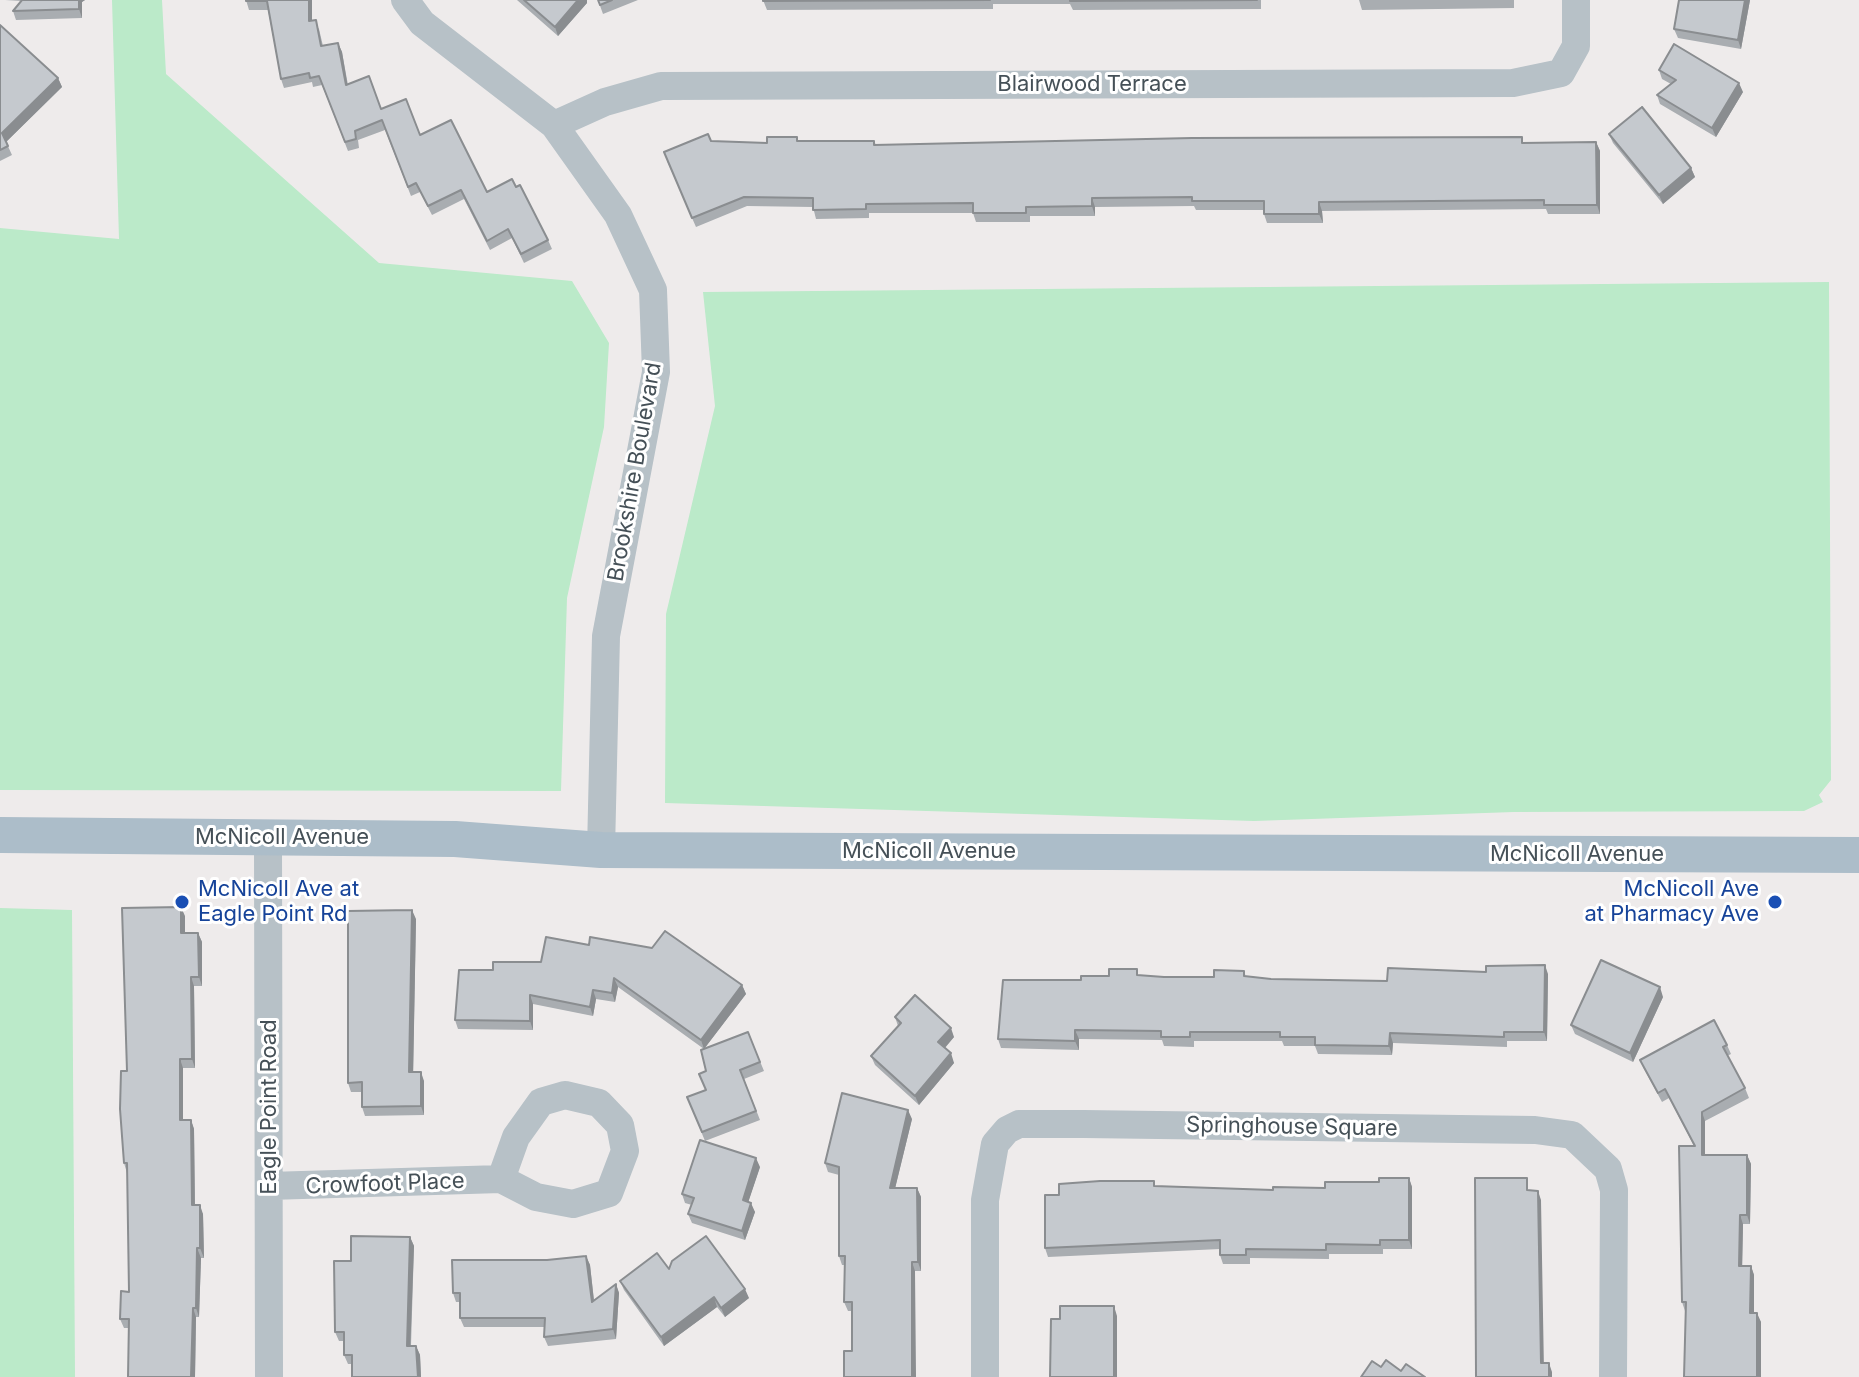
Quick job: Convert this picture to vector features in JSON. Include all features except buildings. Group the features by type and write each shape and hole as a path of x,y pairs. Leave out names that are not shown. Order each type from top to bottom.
{"main road":[{"name":"McNicoll Avenue","path":"0,835 455,839 601,850 1859,855"}],"street":[{"name":"Brookshire Boulevard","path":"405,0 422,23 554,125 618,215 653,290 656,372 606,636 601,850"},
{"name":"Blairwood Terrace","path":"554,125 605,102 661,86 1513,83 1561,73 1576,46 1576,0"},
{"name":"Eagle Point Road","path":"268,837 269,1377"},
{"name":"Crowfoot Place","path":"269,1186 501,1179 536,1197 573,1204 609,1193 625,1151 620,1125 599,1103 565,1095 541,1102 516,1137 501,1179"},
{"name":"Springhouse Square","path":"985,1377 985,1200 989,1160 995,1144 1007,1130 1019,1124 1535,1130 1572,1135 1608,1169 1614,1190 1613,1377"}],"green space":[{"path":"112,0 162,0 166,74 379,263 572,281 609,343 604,427 567,598 561,791 0,790 0,228 119,239"},
{"path":"1829,282 1831,780 1819,795 1823,802 1804,811 1514,812 1254,821 665,803 666,614 715,406 703,292"},
{"path":"0,908 72,910 75,1377 0,1377"}],"place":[{"name":"McNicoll Ave at Eagle Point Rd","path":"182,902"},
{"name":"McNicoll Ave at Pharmacy Ave","path":"1775,902"}]}
